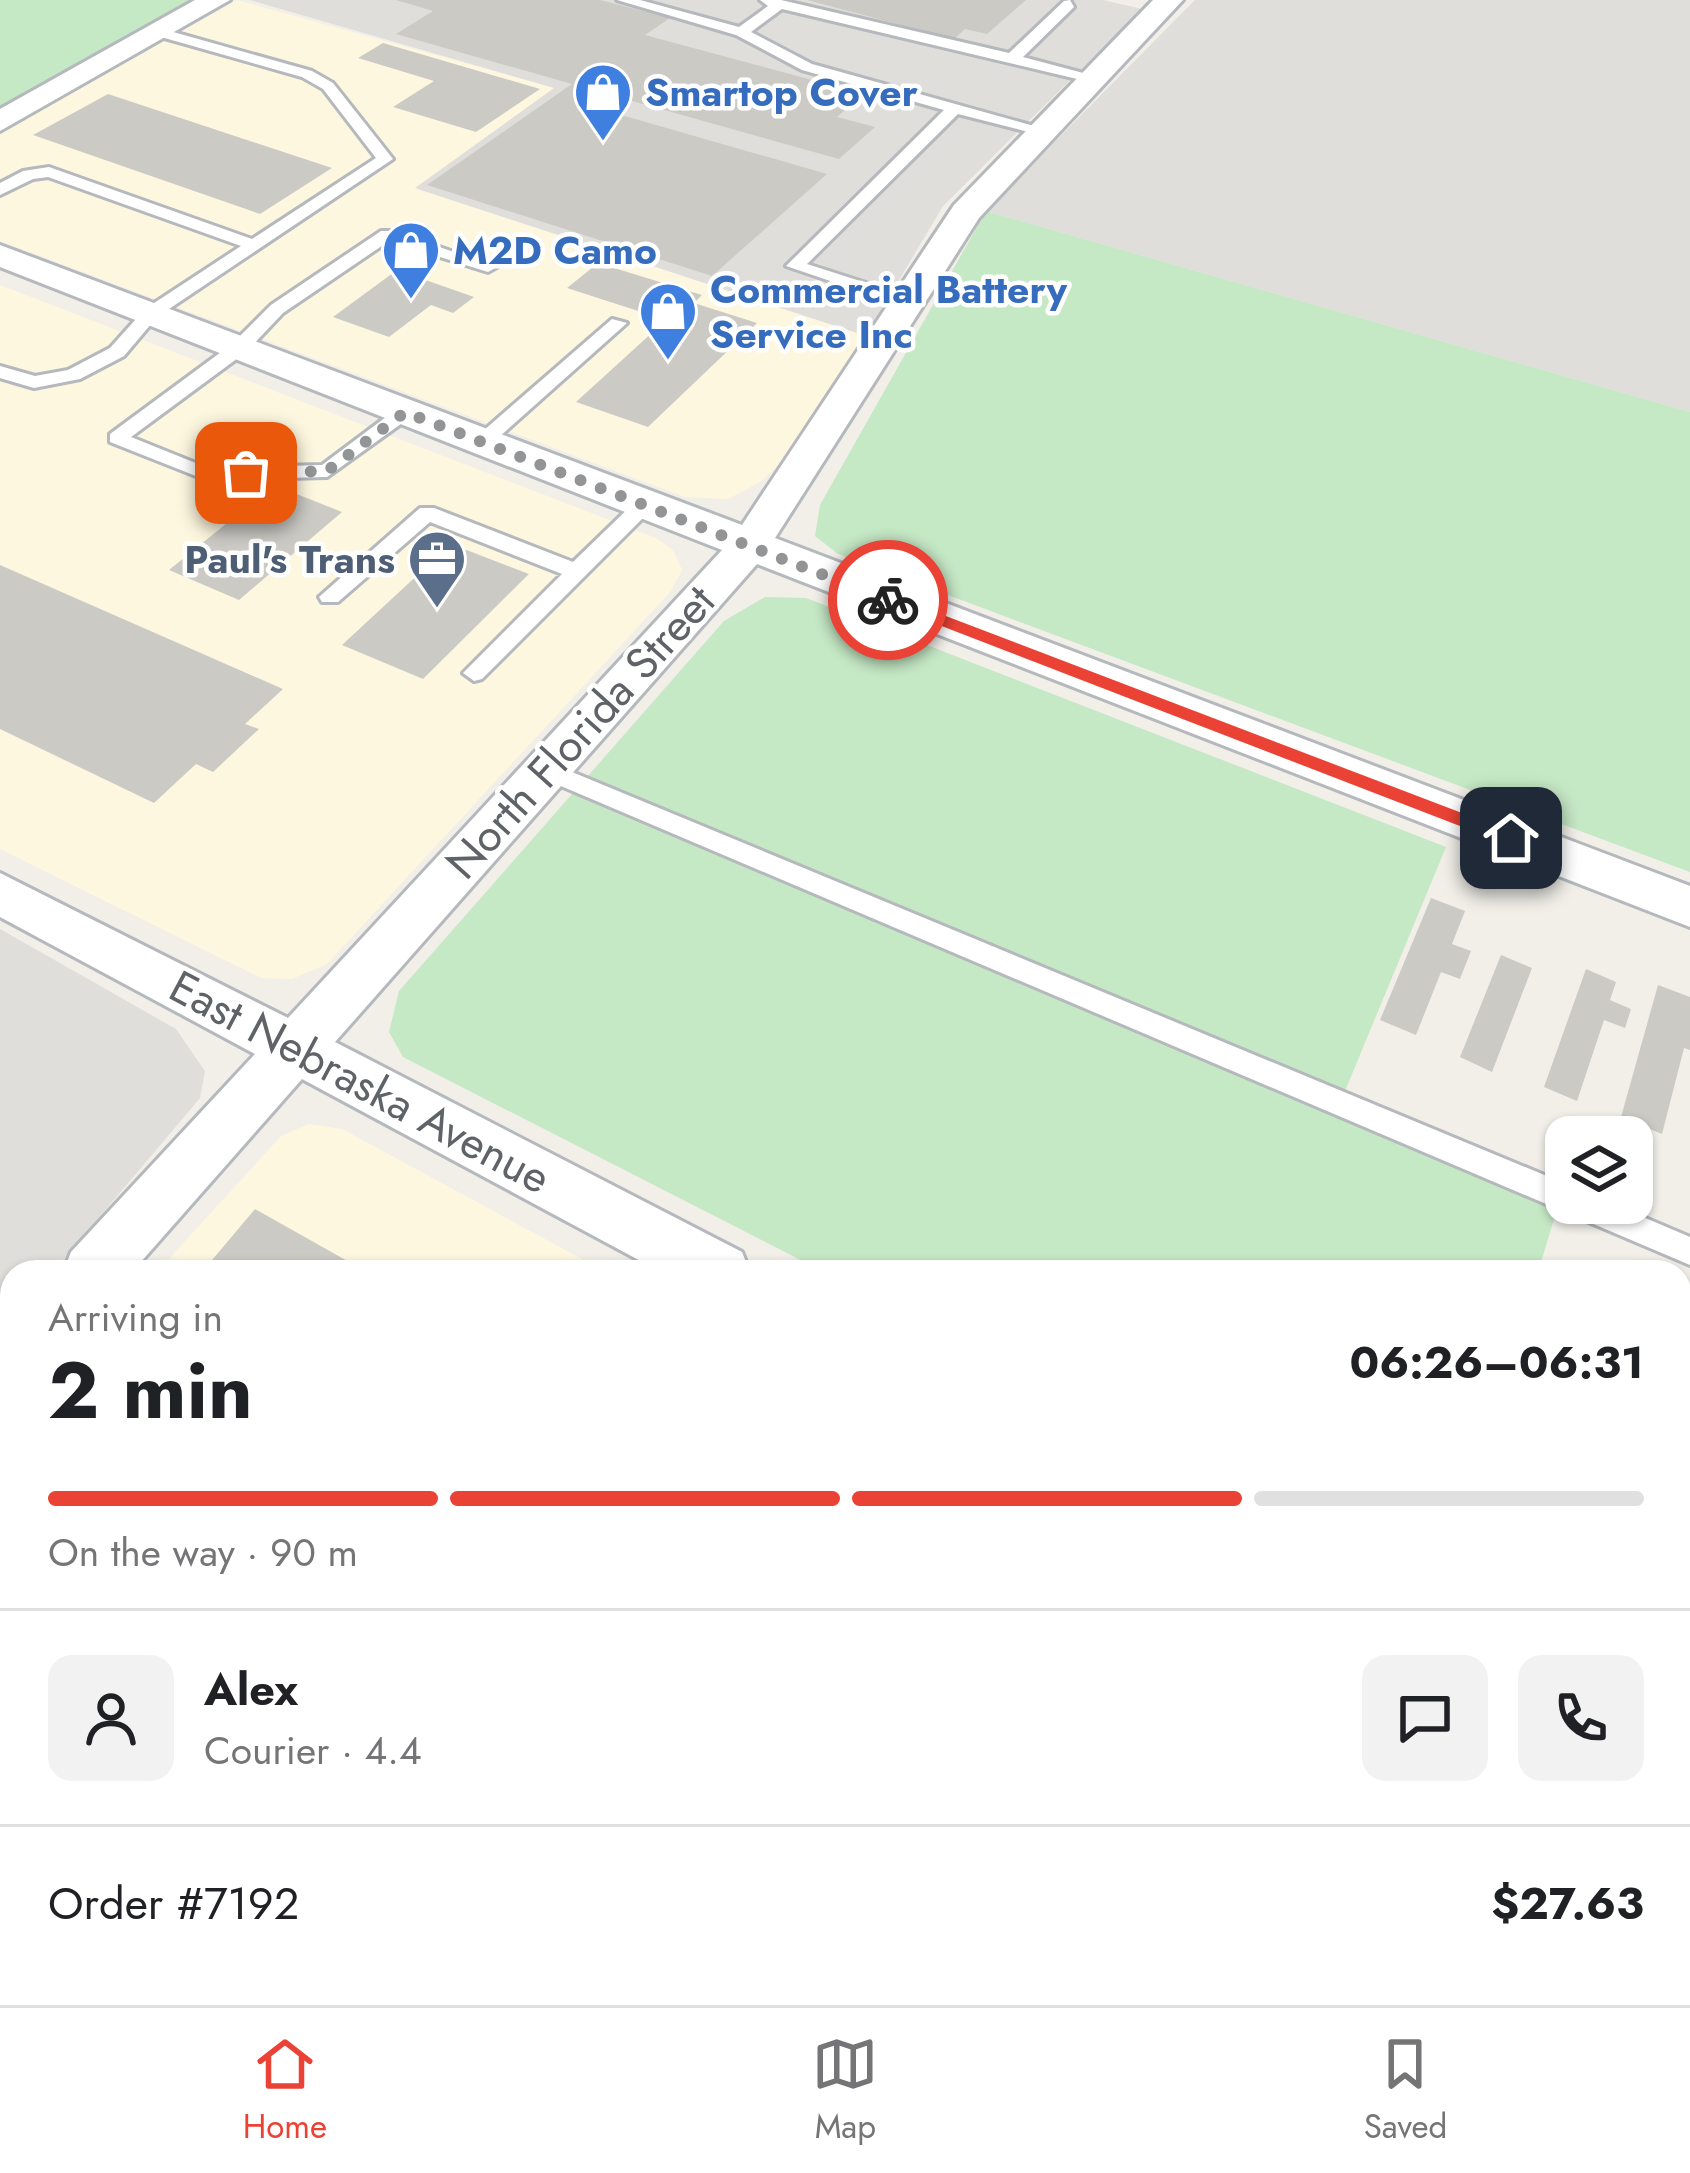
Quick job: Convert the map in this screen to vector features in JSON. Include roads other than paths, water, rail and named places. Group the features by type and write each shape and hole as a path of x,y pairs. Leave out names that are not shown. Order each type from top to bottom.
{"street":[{"path":"0,122 216,0"},
{"name":"North Florida Street","path":"104,1260 749,546 966,212 1169,0"},
{"path":"0,255 1690,908"},
{"name":"East Nebraska Avenue","path":"0,893 697,1260"}],"lane":[{"path":"624,0 741,32 807,67 1044,130"},
{"path":"741,32 772,2 1094,78"},
{"path":"1012,59 1070,4"},
{"path":"0,372 34,382 74,375 117,352 151,313 385,160 328,86 307,74 159,32"},
{"path":"904,301 795,266 955,108"},
{"path":"0,190 29,174 49,172 254,245"},
{"path":"405,412 327,471 206,474 117,438 239,348 277,309 387,235 488,267"},
{"path":"482,442 618,322"},
{"path":"474,673 644,506"},
{"path":"330,597 427,513 575,571"},
{"path":"543,769 1545,1189"},
{"path":"1626,1224 1690,1251"}],"place":[{"name":"Smartop Cover","path":"603,143"},
{"name":"M2D Camo","path":"411,301"},
{"name":"Commercial Battery Service Inc","path":"668,362"},
{"name":"Paul's Trans","path":"437,610"}]}
